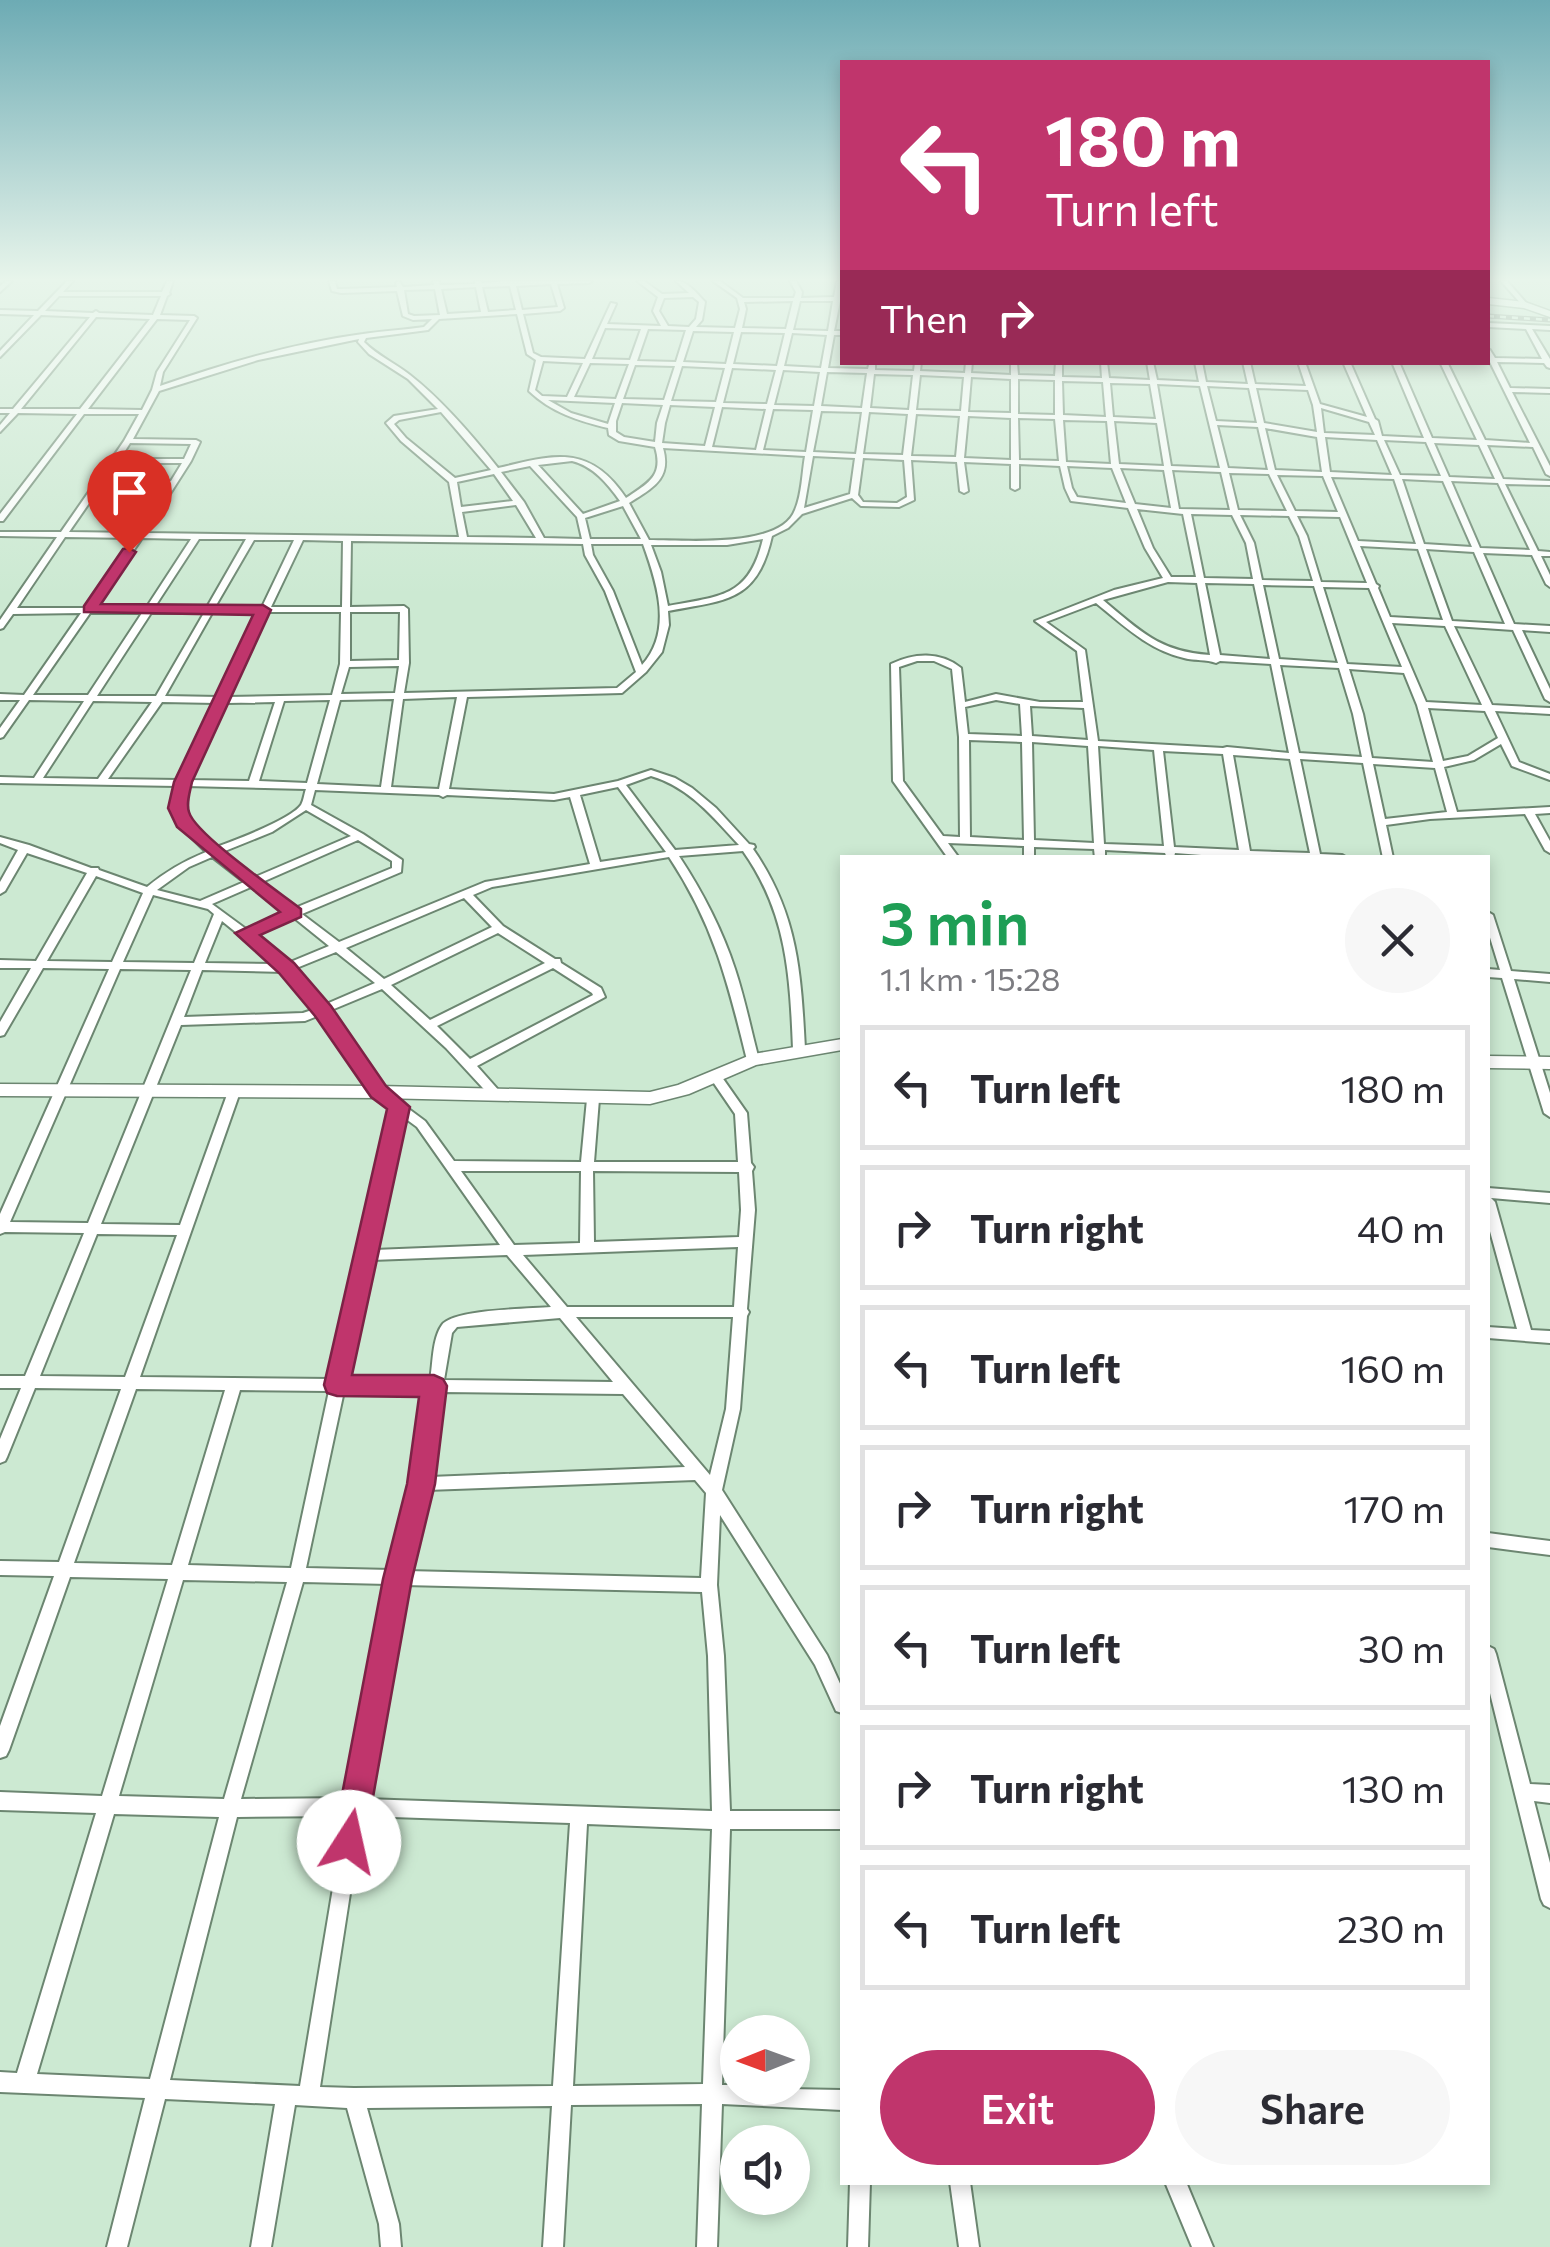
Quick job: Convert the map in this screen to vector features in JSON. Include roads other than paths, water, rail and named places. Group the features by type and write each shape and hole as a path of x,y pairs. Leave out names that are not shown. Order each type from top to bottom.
{"street":[{"path":"0,430 35,386"},
{"path":"0,519 103,386"},
{"path":"0,626 128,441 157,386"},
{"path":"156,390 169,386"},
{"path":"418,386 520,502 542,540"},
{"path":"532,386 531,390 539,398 558,411 612,428"},
{"path":"570,400 576,386"},
{"path":"623,386 612,433 622,439 658,445 1550,483"},
{"path":"581,517 626,502 656,480 663,461 658,445 673,386"},
{"path":"708,449 726,386"},
{"path":"759,452 775,386"},
{"path":"0,534 726,543 768,534 796,519 821,386"},
{"path":"870,386 854,495 856,501 868,506 907,503 910,498 907,458 916,386"},
{"path":"964,491 960,460 967,386"},
{"path":"1014,386 1015,488"},
{"path":"1059,386 1064,464 1069,494 1074,499 1187,512 1344,516"},
{"path":"1107,386 1115,466 1130,508 1168,579"},
{"path":"1155,386 1176,511"},
{"path":"1203,386 1235,513 1250,543 1316,855"},
{"path":"1254,386 1272,472 1294,514 1344,667 1387,855"},
{"path":"1270,386 1311,388 1326,474 1390,620 1422,706 1453,814"},
{"path":"1358,386 1397,477 1450,624 1515,764 1550,777"},
{"path":"1405,386 1514,628 1550,698"},
{"path":"1454,386 1550,584"},
{"path":"1505,386 1550,474"},
{"path":"1507,390 1550,392"},
{"path":"539,398 1161,421"},
{"path":"1317,405 1374,420"},
{"path":"442,410 397,418 390,423 405,443 436,463 453,481 463,540"},
{"path":"0,411 142,412"},
{"path":"1212,423 1262,424 1320,435 1535,445"},
{"path":"0,735 139,536 196,442 128,441"},
{"path":"114,460 187,461"},
{"path":"0,698 280,700 620,691 660,648 666,609 646,544 626,502 586,462 531,463 453,481"},
{"path":"531,463 562,492 581,517 584,542 609,591 640,671"},
{"path":"98,481 173,482"},
{"path":"799,512 854,495"},
{"path":"459,510 520,502"},
{"path":"1187,512 1216,660"},
{"path":"666,609 729,594 750,583 764,563 768,534"},
{"path":"37,780 197,536"},
{"path":"103,780 160,700 250,537"},
{"path":"300,537 183,782 178,808 184,824 216,852 386,984 470,1064 497,1096"},
{"path":"186,1230 0,1228 149,890 216,852 289,820 306,806 345,664 348,538"},
{"path":"1356,544 1550,554"},
{"path":"1100,851 1093,741 1081,650 1039,621 1168,579 1375,586"},
{"path":"1098,600 1146,640 1186,656 1406,670"},
{"path":"10,611 404,610 404,662 385,791"},
{"path":"1390,620 1550,630"},
{"path":"952,855 898,781 894,666 915,658 948,662 956,668 963,705 964,840"},
{"path":"345,664 404,662"},
{"path":"443,794 462,696"},
{"path":"963,705 996,697 1025,703 1089,705"},
{"path":"253,784 280,700"},
{"path":"1025,703 1028,855"},
{"path":"1422,706 1550,711"},
{"path":"964,736 1440,764 1472,758 1503,739"},
{"path":"1158,746 1170,853"},
{"path":"939,839 1028,842 1100,851 1245,855 1228,750"},
{"path":"0,780 183,782 575,796 651,773 689,788 750,847 790,936 799,1049"},
{"path":"620,784 670,854 710,920 726,956 754,1060"},
{"path":"575,796 596,866"},
{"path":"246,933 397,870 398,860 306,806"},
{"path":"1380,822 1550,810"},
{"path":"1529,812 1550,850"},
{"path":"202,904 359,836"},
{"path":"0,840 220,912 286,968 323,1011 378,1092 420,1124 454,1166 510,1249 714,1490 821,1660 840,1701"},
{"path":"0,891 25,847"},
{"path":"0,964 286,968 500,881 670,854 750,847"},
{"path":"0,1032 94,870"},
{"path":"465,893 499,928 556,962 597,991 599,997 470,1064"},
{"path":"0,1457 96,1228 220,912"},
{"path":"1490,921 1542,1062 1550,1113"},
{"path":"178,1021 281,1020 323,1011 499,928"},
{"path":"430,1024 556,962"},
{"path":"1490,973 1550,978"},
{"path":"0,1090 378,1092 593,1099 668,1095 754,1060 840,1044"},
{"path":"1490,1062 1542,1062"},
{"path":"707,2247 721,1820 716,1656 708,1585 714,1490 733,1409 742,1312 748,1166 742,1113 716,1076"},
{"path":"0,1750 234,1092"},
{"path":"587,1245 587,1165 593,1099"},
{"path":"116,2247 230,1808 296,1576 398,1107"},
{"path":"454,1166 748,1166"},
{"path":"1490,1193 1550,1198"},
{"path":"1490,1209 1526,1336"},
{"path":"366,1255 746,1242"},
{"path":"261,2247 324,1982 398,1579 421,1484 446,1331 454,1322 564,1312 742,1312"},
{"path":"1490,1334 1550,1337"},
{"path":"0,1382 624,1388"},
{"path":"24,2083 234,1385"},
{"path":"421,1484 697,1473"},
{"path":"1490,1540 1550,1548"},
{"path":"0,1568 708,1585"},
{"path":"1490,1662 1550,1898"},
{"path":"1523,1792 1550,1794"},
{"path":"0,1800 230,1808 355,1807 579,1817 840,1820"},
{"path":"553,2247 579,1817"},
{"path":"0,2082 354,2098 714,2094 840,2100"},
{"path":"354,2098 391,2247"},
{"path":"858,2247 860,2185"},
{"path":"960,2185 968,2247"},
{"path":"1176,2185 1203,2247"}]}
